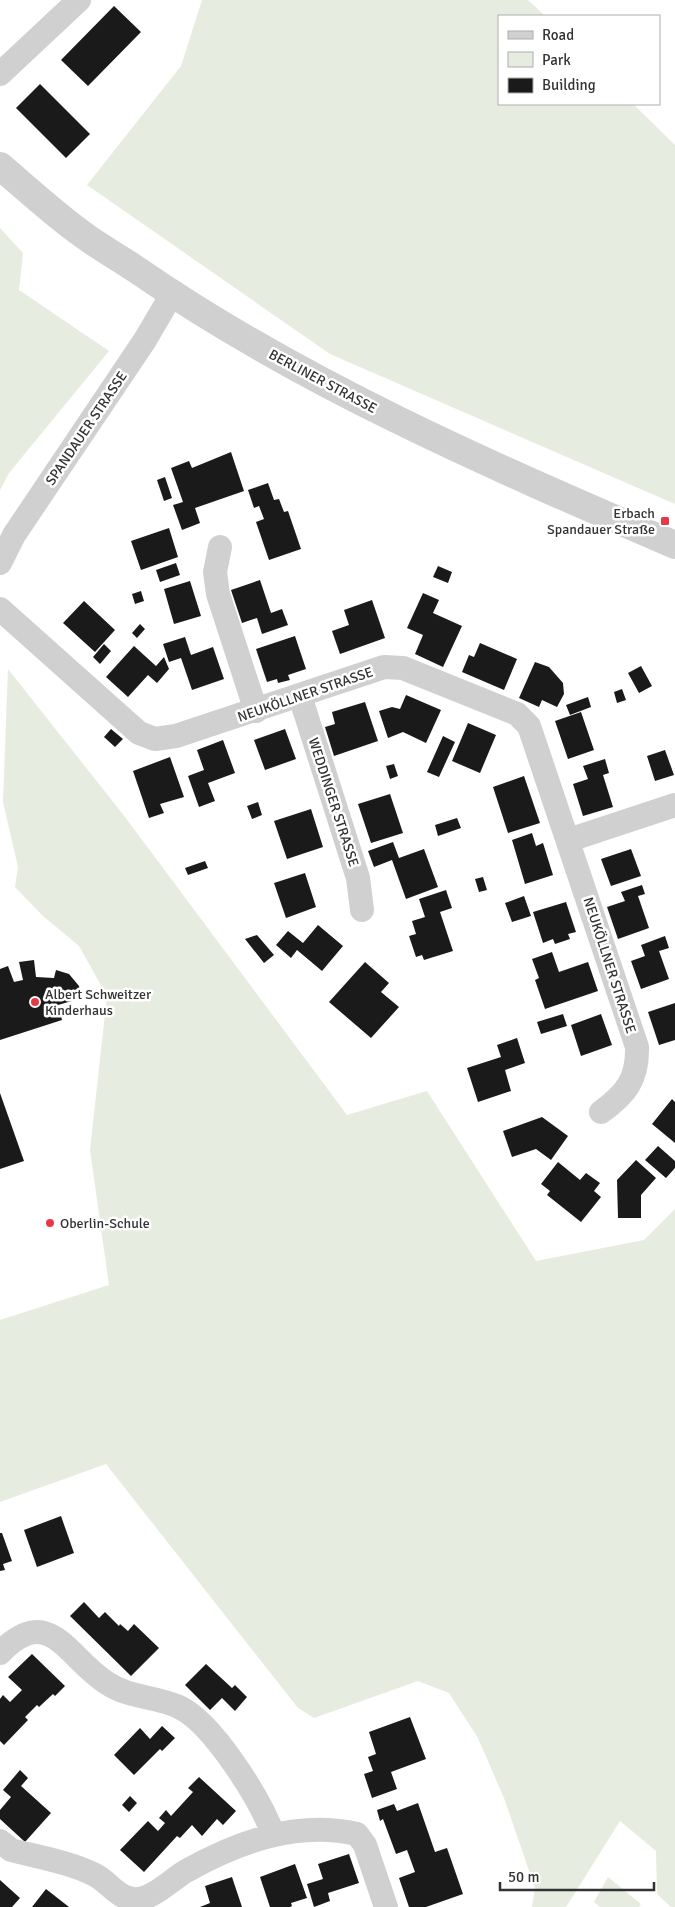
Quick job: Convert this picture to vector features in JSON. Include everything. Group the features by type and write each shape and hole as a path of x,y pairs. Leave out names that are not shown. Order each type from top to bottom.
{"street":[{"path":"0,74 79,0"},
{"name":"BERLINER STRASSE","path":"0,166 79,232 172,294 249,341 348,396 492,466 675,545"},
{"name":"SPANDAUER STRASSE","path":"0,563 14,535 145,340 172,294"},
{"path":"220,547 215,572 218,594 256,711"},
{"name":"NEUKÖLLNER STRASSE","path":"0,609 139,733 155,739 176,736 256,711 384,667 403,668 517,714 529,726 569,840 637,1047 638,1066 629,1087 601,1112"},
{"name":"WEDDINGER STRASSE","path":"300,696 358,878 362,910"},
{"path":"569,840 675,805"},
{"path":"0,1653 11,1642 26,1633 43,1631 54,1637 87,1670 109,1685 130,1695 164,1701 181,1708 198,1720 214,1739 255,1796 273,1834"},
{"path":"0,1841 11,1850 95,1875 120,1896 134,1899 148,1896 186,1871 218,1855 273,1834 303,1830 336,1829 357,1834 365,1845 386,1907"}],"green space":[{"path":"202,0 528,0 544,15 498,15 498,105 634,105 675,145 675,504 330,354 87,185 181,66"},
{"path":"0,228 23,253 19,290 109,351 9,473 0,490"},
{"path":"8,669 125,817 347,1115 427,1091 536,1261 644,1240 675,1209 675,1907 671,1907 657,1894 656,1851 620,1821 566,1907 532,1907 535,1888 504,1798 478,1738 449,1693 418,1681 314,1718 298,1708 106,1464 0,1502 0,1320 109,1285 90,1150 107,996 79,946 43,916 15,887 18,867 3,802"},
{"path":"608,1877 641,1904 639,1907 600,1907 594,1902"}],"building":[{"path":"114,6 141,32 88,86 61,60"},
{"path":"40,84 90,134 66,158 16,108"},
{"path":"231,452 244,491 195,508 200,523 182,530 173,505 183,502 171,468 189,461 192,468"},
{"path":"165,477 172,498 164,501 157,480"},
{"path":"268,483 274,500 279,499 284,512 288,511 301,549 269,560 256,522 264,519 259,506 254,508 248,490"},
{"path":"169,528 178,557 141,570 131,541"},
{"path":"176,563 180,575 160,582 156,570"},
{"path":"438,566 452,572 448,583 433,577"},
{"path":"260,580 271,613 282,609 288,625 262,634 257,618 242,623 231,590"},
{"path":"190,581 201,616 174,624 164,589"},
{"path":"141,591 144,601 135,604 132,594"},
{"path":"423,593 439,600 433,613 462,626 443,667 415,654 423,635 407,628"},
{"path":"372,600 385,638 340,654 332,631 349,625 344,610"},
{"path":"84,601 115,630 95,652 63,623"},
{"path":"140,624 145,629 137,638 132,633"},
{"path":"295,636 306,669 288,675 290,680 278,683 277,679 267,682 256,649"},
{"path":"185,637 191,655 213,647 224,679 192,690 181,658 169,662 163,644"},
{"path":"480,643 517,659 504,690 462,672 469,655 474,657"},
{"path":"104,644 111,651 100,664 93,657"},
{"path":"134,646 156,666 164,657 169,669 157,683 148,675 128,697 106,677"},
{"path":"535,662 549,667 563,683 564,694 557,707 542,700 539,707 519,698"},
{"path":"641,666 652,686 639,693 628,673"},
{"path":"622,689 626,700 617,703 614,692"},
{"path":"406,695 441,710 426,743 403,732 388,738 379,711 392,707 400,709"},
{"path":"588,697 591,707 570,715 566,705"},
{"path":"365,702 378,741 334,756 325,727 335,724 332,712"},
{"path":"581,712 594,750 568,759 555,721"},
{"path":"468,723 496,735 480,773 452,761"},
{"path":"111,729 123,739 115,747 104,737"},
{"path":"285,729 296,759 265,770 254,740"},
{"path":"443,736 455,742 439,777 427,772"},
{"path":"223,740 235,773 208,783 215,801 199,807 188,776 204,770 197,750"},
{"path":"665,750 674,775 655,781 647,756"},
{"path":"170,757 184,797 160,804 164,813 149,818 133,771"},
{"path":"605,759 609,773 603,775 613,807 583,816 573,784 588,779 583,766"},
{"path":"394,764 398,776 390,779 386,766"},
{"path":"524,776 540,823 508,833 493,787"},
{"path":"390,794 403,833 371,843 358,804"},
{"path":"258,802 262,815 252,819 247,806"},
{"path":"311,809 323,847 287,859 274,821"},
{"path":"457,818 461,828 438,836 435,825"},
{"path":"532,833 536,846 543,843 553,875 525,884 512,840"},
{"path":"393,842 399,858 424,849 438,887 406,899 392,860 374,867 368,851"},
{"path":"631,849 641,876 611,886 601,859"},
{"path":"205,861 208,868 188,875 185,868"},
{"path":"305,873 316,907 286,918 274,883"},
{"path":"483,877 487,890 479,892 475,879"},
{"path":"642,885 645,894 638,896 649,928 618,939 607,907 625,901 621,892"},
{"path":"446,890 452,908 440,912 453,951 424,960 422,955 416,957 409,936 416,934 412,921 425,917 419,899"},
{"path":"524,896 531,916 512,922 505,903"},
{"path":"566,902 576,932 568,934 570,939 555,944 553,939 543,943 533,912"},
{"path":"318,925 343,946 322,971 297,950 291,958 276,945 288,931 303,943"},
{"path":"257,935 274,955 264,963 245,939"},
{"path":"665,936 669,948 659,951 669,979 641,989 631,961 645,956 641,945"},
{"path":"552,952 559,972 588,962 598,991 545,1009 535,980 539,978 532,959"},
{"name":"Albert Schweitzer Kinderhaus","path":"34,960 36,977 54,978 56,970 69,974 79,986 82,998 58,1005 62,1020 0,1040 0,969 8,966 14,982 23,980 19,962"},
{"path":"365,962 389,983 381,992 399,1007 371,1038 329,1002"},
{"path":"675,1003 675,1040 659,1045 648,1012"},
{"path":"563,1014 567,1026 541,1034 537,1022"},
{"path":"601,1014 612,1045 581,1056 571,1025"},
{"path":"517,1038 525,1063 505,1070 511,1091 478,1102 467,1068 501,1057 497,1045"},
{"path":"0,1093 24,1161 0,1169"},
{"path":"672,1099 675,1102 675,1143 652,1124"},
{"path":"542,1117 568,1136 551,1160 536,1149 512,1157 503,1131"},
{"path":"658,1146 675,1161 675,1168 666,1178 645,1160"},
{"path":"636,1160 656,1178 641,1195 641,1218 618,1218 617,1180"},
{"path":"558,1162 580,1180 586,1173 600,1183 594,1191 601,1197 581,1222 547,1195 550,1191 541,1184"},
{"path":"61,1516 74,1553 37,1567 24,1530"},
{"path":"0,1533 2,1533 12,1561 3,1564 5,1570 0,1571"},
{"path":"84,1602 99,1618 105,1612 119,1626 120,1624 128,1631 134,1624 159,1648 131,1676 70,1616"},
{"path":"32,1654 65,1686 39,1707 37,1705 25,1717 28,1720 4,1745 0,1741 0,1699 3,1695 10,1702 22,1690 8,1677"},
{"path":"206,1664 232,1688 235,1685 247,1697 235,1711 222,1698 210,1710 185,1685"},
{"path":"410,1717 426,1759 391,1772 397,1789 372,1798 364,1774 373,1771 368,1757 376,1754 369,1732"},
{"path":"162,1726 175,1738 162,1751 160,1749 134,1775 114,1755 140,1728 150,1739"},
{"path":"20,1770 28,1778 21,1786 51,1813 25,1842 0,1819 0,1810 11,1797 3,1790"},
{"path":"199,1777 236,1811 223,1825 217,1819 202,1836 192,1825 180,1838 177,1836 144,1872 120,1850 148,1821 158,1831 165,1823 159,1818 166,1810 171,1816 193,1792 188,1788"},
{"path":"130,1796 137,1803 129,1812 122,1805"},
{"path":"418,1803 435,1852 447,1848 463,1894 426,1907 409,1907 399,1878 415,1872 407,1850 396,1854 383,1819 380,1821 377,1810 394,1804 397,1811"},
{"path":"349,1854 359,1883 328,1893 330,1901 314,1907 307,1884 323,1879 318,1864"},
{"path":"295,1864 307,1898 291,1903 292,1906 290,1907 270,1907 260,1877"},
{"path":"232,1877 242,1907 200,1907 210,1903 205,1886"},
{"path":"0,1880 20,1898 12,1907 0,1907"},
{"path":"46,1889 69,1907 32,1907"}],"place":[{"name":"Erbach Spandauer Straße","path":"665,521"},
{"name":"Albert Schweitzer Kinderhaus","path":"35,1002"},
{"name":"Oberlin-Schule","path":"50,1223"}]}
